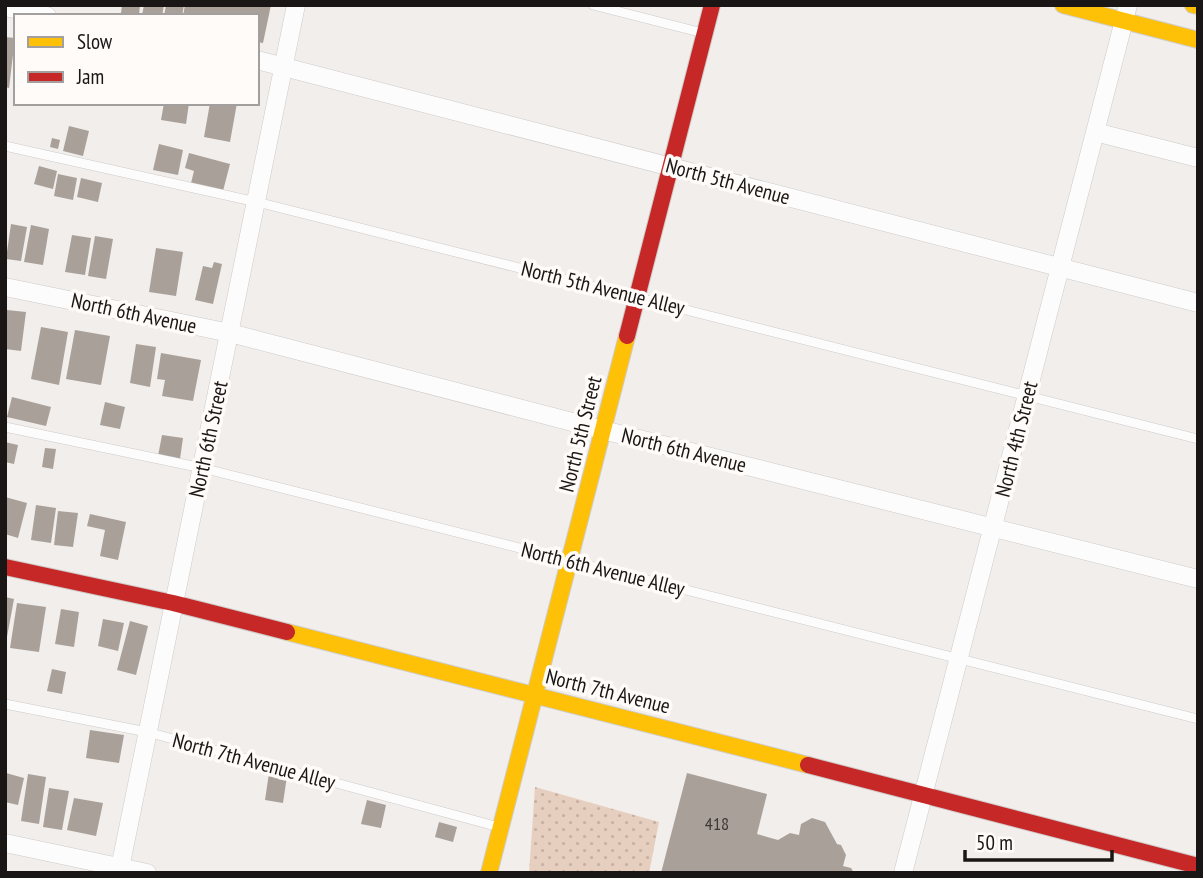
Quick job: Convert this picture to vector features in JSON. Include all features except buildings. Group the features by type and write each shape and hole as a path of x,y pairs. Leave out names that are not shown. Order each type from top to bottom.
{"street":[{"name":"North 6th Street","path":"119,869 296,5"},
{"name":"North 5th Street","path":"489,873 712,5"},
{"path":"1063,5 1125,14 1198,40"},
{"path":"5,7 38,14"},
{"name":"North 4th Street","path":"903,873 1125,14"},
{"name":"North 5th Avenue","path":"259,60 1198,303"},
{"path":"1095,132 1198,158"},
{"name":"North 6th Avenue","path":"5,286 230,333 603,430 1198,579"},
{"name":"North 7th Avenue","path":"5,567 173,603 1198,866"},
{"path":"5,843 147,873"}],"lane":[{"path":"593,5 705,34"},
{"name":"North 5th Avenue Alley","path":"5,146 257,202 1198,439"},
{"name":"North 6th Avenue Alley","path":"5,428 202,468 1198,719"},
{"name":"North 7th Avenue Alley","path":"5,704 147,732 501,827"}],"shaded area":[{"path":"535,787 659,822 649,873 529,873"}],"traffic: slow":[{"path":"1063,5 1198,40"},
{"path":"1193,5 1198,6"},
{"path":"489,873 627,336"},
{"path":"287,632 808,765"}],"traffic: jam":[{"path":"627,336 712,5"},
{"path":"5,567 173,603 287,632"},
{"path":"808,765 1198,866"}]}
